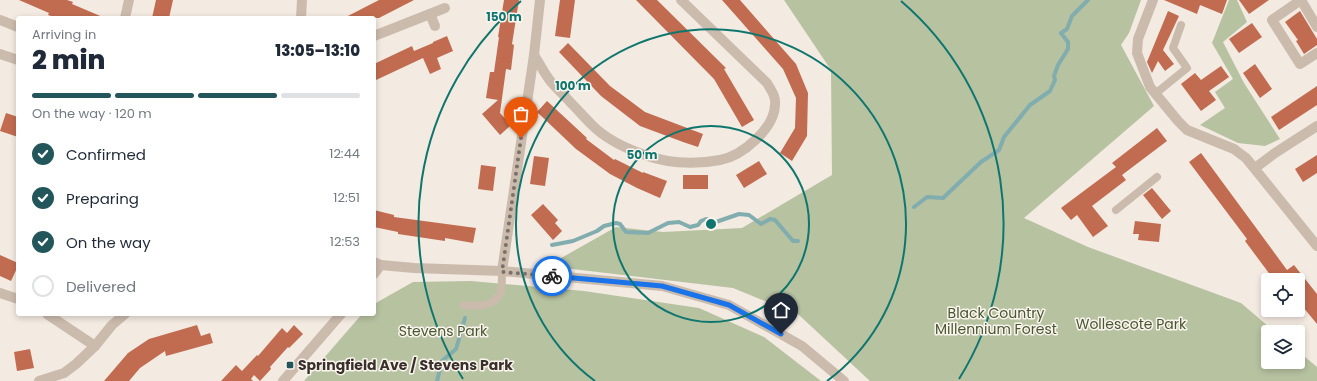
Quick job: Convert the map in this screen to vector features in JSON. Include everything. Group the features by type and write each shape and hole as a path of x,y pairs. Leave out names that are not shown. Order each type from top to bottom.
{"street":[{"path":"126,16 130,0"},
{"path":"301,16 302,0"},
{"path":"502,272 534,55 540,0"},
{"path":"534,55 552,83 593,126 616,143 642,154 666,161 697,163 721,160 732,156 747,147 762,134 773,116 775,104 774,94 767,83 681,0"},
{"path":"1153,0 1138,39 1137,53 1150,87 1178,122 1187,130 1234,149 1246,158 1317,246"},
{"path":"1317,27 1301,0 1272,20 1300,64 1317,53"},
{"path":"376,35 445,8"},
{"path":"430,14 435,26"},
{"path":"0,20 16,26"},
{"path":"0,54 16,59"},
{"path":"1255,168 1275,153 1317,126"},
{"path":"377,264 414,268 502,272 662,286 729,305 802,346 844,381"},
{"path":"0,293 16,298"},
{"path":"50,316 95,346"},
{"path":"39,381 64,373 95,346 112,325 123,316"},
{"path":"282,381 339,316"}],"lane":[{"path":"1155,94 1187,68 1173,48 1181,25"},
{"path":"1116,210 1157,177"},
{"path":"464,305 484,305 498,298 501,291 502,272"}],"green space":[{"path":"784,0 1141,0 1129,33 1121,45 1154,106 1024,218 1088,247 1241,303 1267,325 1261,325 1261,369 1305,369 1305,357 1317,367 1317,381 870,381 799,315 733,288 547,266 616,227 663,232 742,228 832,175 831,70"},
{"path":"1229,0 1237,0 1247,22 1223,42 1244,83 1280,139 1265,146 1238,143 1200,125 1225,108 1215,92 1233,79 1212,43"},
{"name":"Stevens Park","path":"471,281 584,291 699,308 764,337 821,381 304,381 360,316 376,316 376,303 413,282"}],"building":[{"path":"19,0 67,0 73,2 72,4 100,16 51,16 48,15 49,13"},
{"path":"156,0 173,0 169,16 152,16"},
{"path":"379,0 414,0 379,18 376,18 376,16 348,16"},
{"path":"504,0 519,0 512,44 514,45 511,70 506,69 500,113 511,125 500,135 482,114 498,100 486,98 490,72 494,72"},
{"path":"560,0 575,0 570,38 555,36"},
{"path":"636,0 657,0 726,68 724,69 754,120 742,127 714,79"},
{"path":"722,0 740,0 796,64 808,93 807,136 792,161 780,153 795,128 796,98 783,69"},
{"path":"1164,0 1227,0 1222,14 1200,5 1197,14"},
{"path":"1239,0 1269,0 1249,14"},
{"path":"1168,11 1179,16 1163,50 1174,64 1165,71 1158,61 1152,73 1147,62"},
{"path":"1300,11 1317,39 1317,45 1304,54 1296,41 1298,40 1285,22"},
{"path":"1252,23 1262,37 1239,53 1229,39"},
{"path":"447,36 453,51 437,58 441,69 430,74 423,58 376,80 376,63 412,46 414,51"},
{"path":"568,43 610,86 645,112 703,134 698,147 640,126 601,96 559,52"},
{"path":"1255,64 1272,89 1260,98 1243,73"},
{"path":"1221,66 1229,77 1209,91 1216,100 1201,111 1181,84 1195,73 1201,80"},
{"path":"1317,86 1317,105 1279,130 1271,117"},
{"path":"547,101 587,138 586,139 614,160 615,159 643,173 667,181 660,198 610,174 576,149 537,112"},
{"path":"6,113 16,116 16,136 0,131"},
{"path":"1157,128 1167,141 1122,175 1126,180 1092,206 1108,226 1093,237 1077,215 1071,220 1061,208 1116,167 1112,163"},
{"path":"1201,153 1287,270 1294,265 1300,273 1269,273 1245,241 1247,239 1189,162"},
{"path":"1317,155 1317,173 1303,182 1295,169"},
{"path":"534,156 549,158 545,186 530,184"},
{"path":"759,161 767,174 744,188 736,175"},
{"path":"481,165 496,167 493,191 478,189"},
{"path":"683,175 708,175 708,189 683,189"},
{"path":"1152,188 1171,211 1162,219 1143,195"},
{"path":"543,204 558,220 555,223 562,231 553,240 531,215"},
{"path":"376,210 394,215 394,217 476,228 473,243 445,238 445,241 398,234 398,232 376,227"},
{"path":"1135,221 1161,224 1159,242 1138,240 1139,234 1133,234"},
{"path":"0,255 16,262 16,270 11,281 0,276"},
{"path":"1305,279 1317,294 1317,324 1305,309"},
{"path":"197,325 201,336 210,333 213,343 166,356 165,351 140,368 129,381 104,381 128,353 149,339"},
{"path":"294,325 303,334 289,348 288,347 260,381 254,375 251,379 253,381 221,381 236,365 242,371 257,355 258,356 282,328 287,333"},
{"path":"30,349 34,368 17,371 14,352"}],"waterway":[{"path":"914,207 927,197 943,198 981,162 999,150 1004,137 1030,105 1050,91 1055,80 1054,76 1058,65 1068,49 1068,42 1061,33 1067,29 1072,16 1088,0"},
{"path":"552,245 573,241 597,231 604,226 616,223 620,224 626,232 648,233 668,223 679,222 690,227 698,225 701,221 706,219 716,222 739,214 749,215 761,224 770,219 775,220 793,241 798,241"},
{"path":"437,381 442,361 456,349 465,318"}],"way so far":[{"path":"521,138 502,272 552,276"}],"place":[{"name":"Springfield Ave / Stevens Park","path":"290,365"}],"route":[{"path":"552,276 662,286 729,305 781,334"}],"park label":[{"name":"Black Country Millennium Forest","path":"996,322"},
{"name":"Wollescote Park","path":"1131,324"}]}
